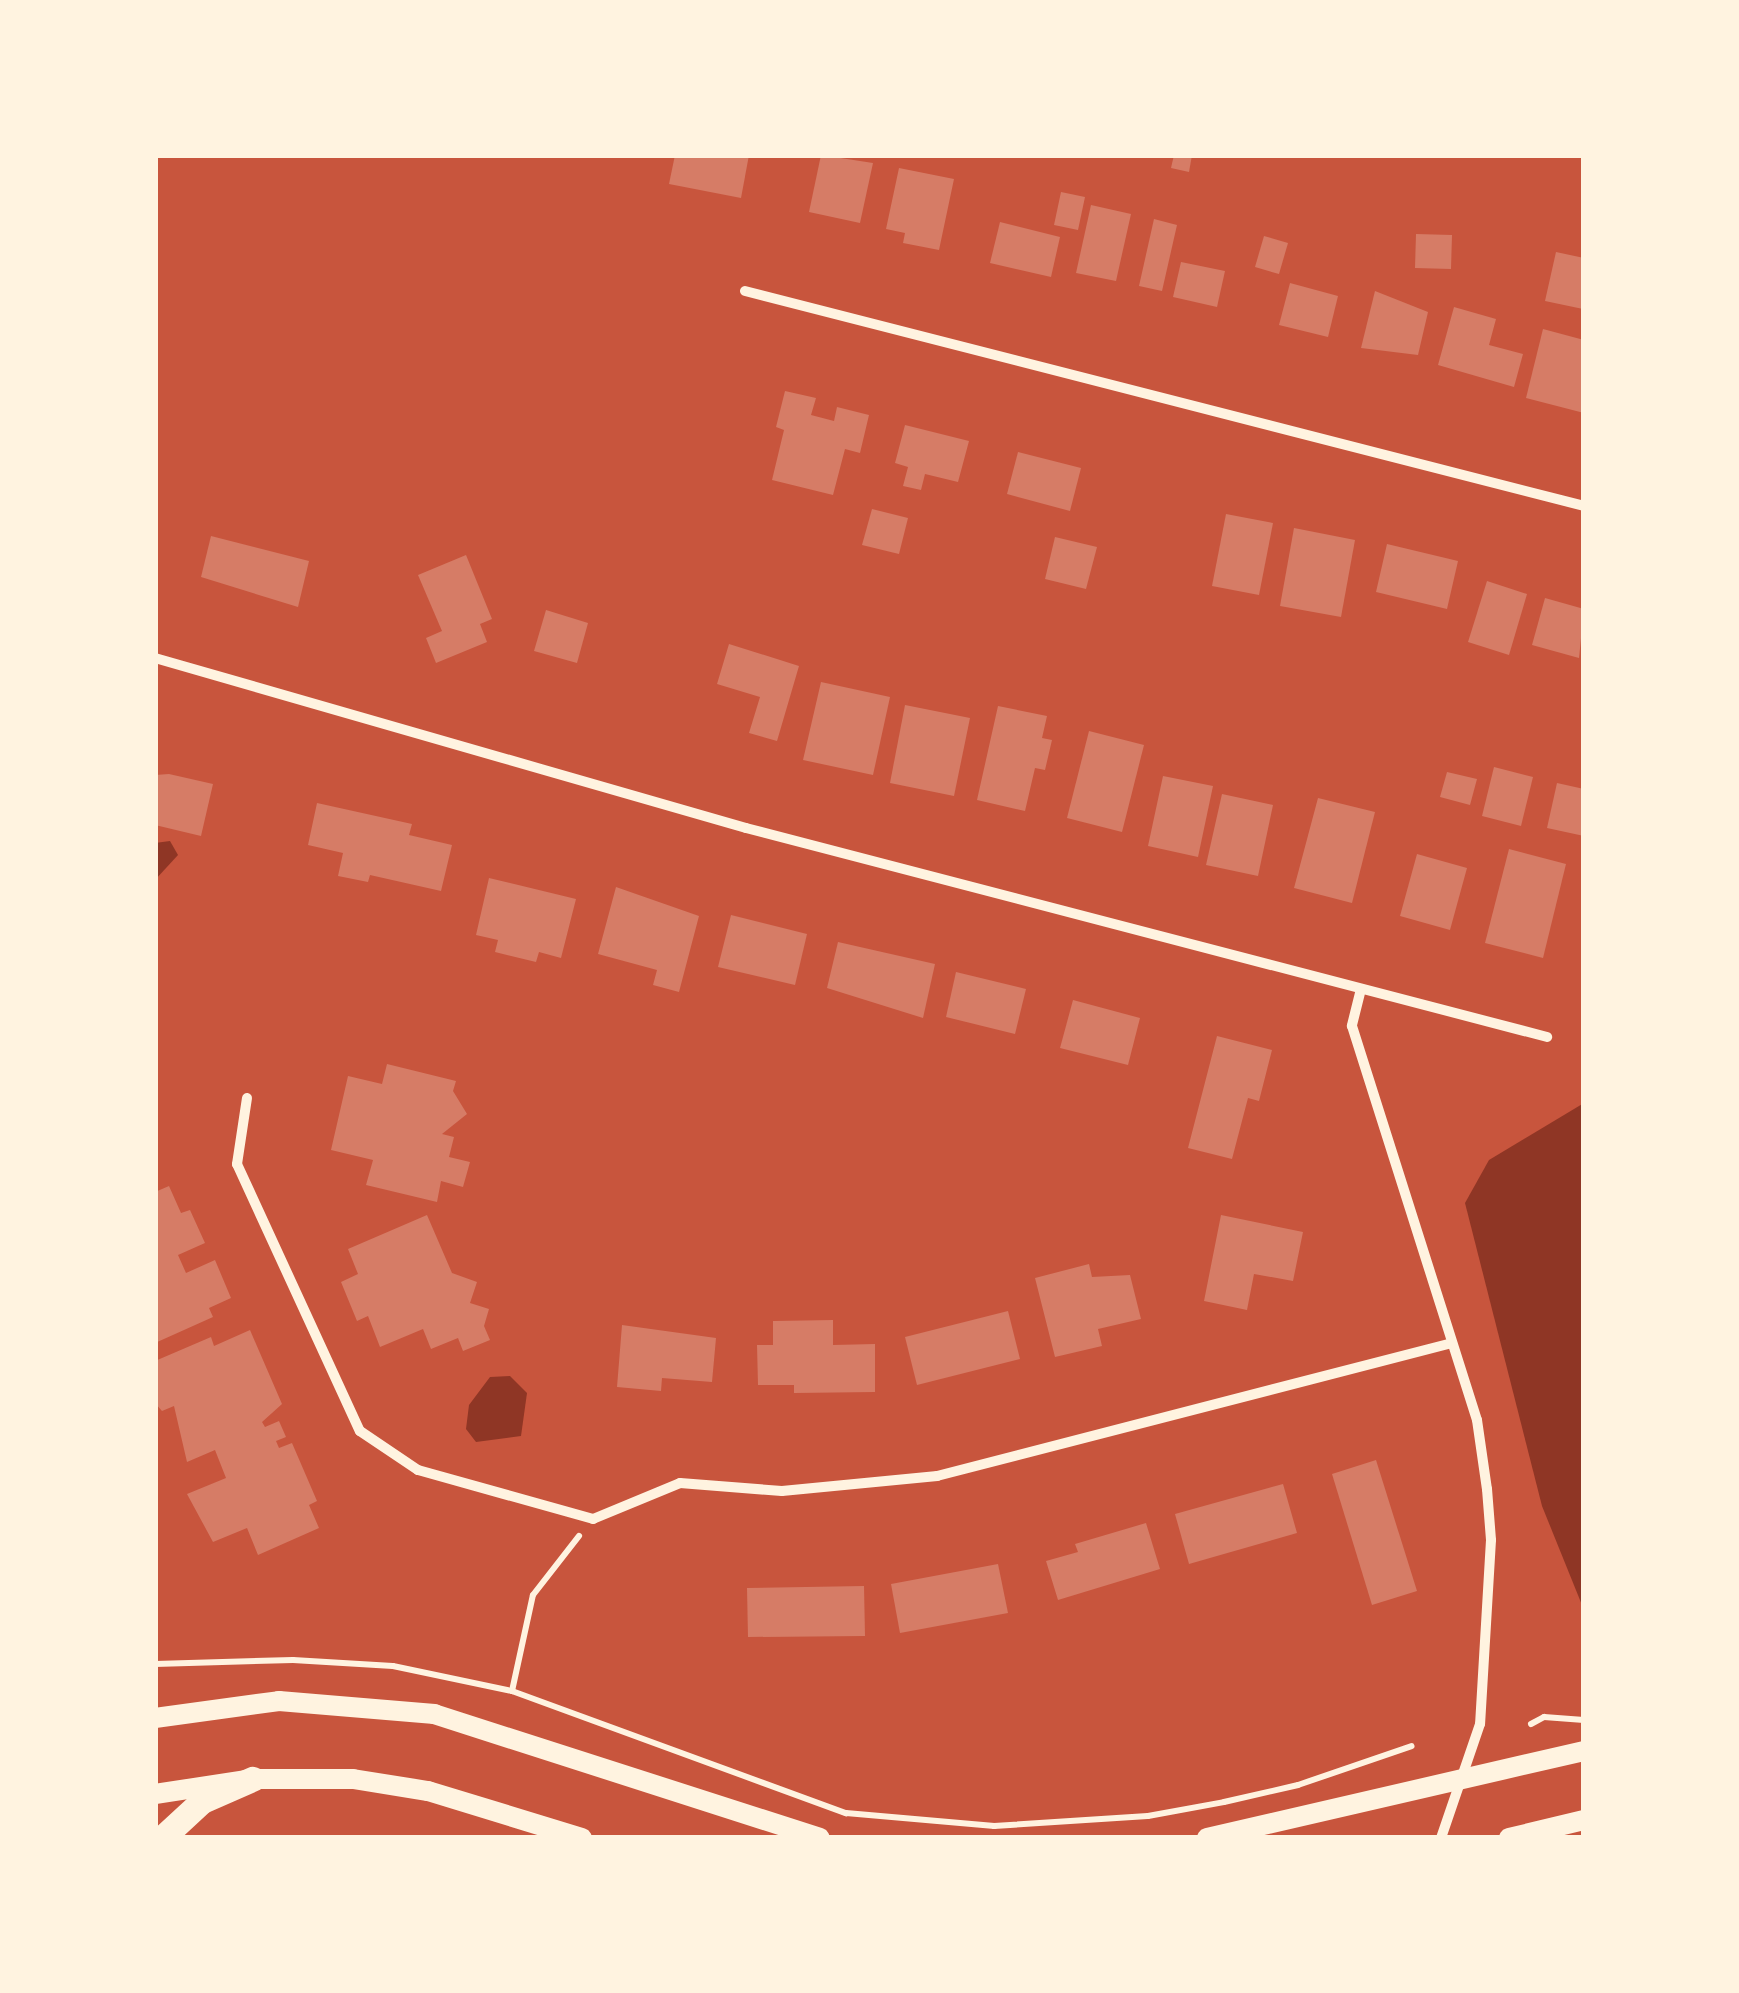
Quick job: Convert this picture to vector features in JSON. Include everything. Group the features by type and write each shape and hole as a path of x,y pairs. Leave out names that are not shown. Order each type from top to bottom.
{"highway":[{"path":"162,1838 202,1800 252,1780"}],"main road":[{"path":"155,1718 280,1701 434,1714 820,1838"},
{"path":"1207,1838 1584,1751"},
{"path":"155,1794 252,1780 353,1779 428,1791 582,1838"},
{"path":"1509,1838 1584,1820"}],"street":[{"path":"745,292 1584,506"},
{"path":"155,658 746,828 1547,1037"},
{"path":"1361,989 1352,1026 1476,1420 1492,1540 1480,1724 1441,1838"},
{"path":"247,1098 237,1164 360,1431 418,1470 593,1519 680,1482 782,1491 936,1476 1452,1343"}],"path":[{"path":"512,1692 534,1595 593,1519"},
{"path":"155,1664 339,1661 512,1692 846,1813 994,1826 1096,1822 1224,1802 1298,1785 1412,1746"},
{"path":"1530,1724 1544,1717 1584,1720"}],"shaded area":[{"path":"170,841 178,855 155,880 155,843"},
{"path":"1584,1103 1584,1610 1542,1506 1465,1203 1489,1160"},
{"path":"510,1376 527,1393 521,1436 476,1442 466,1429 469,1405 490,1377"}],"building":[{"path":"675,155 749,155 741,198 669,184"},
{"path":"821,155 873,163 860,223 809,212"},
{"path":"1174,155 1192,155 1189,172 1171,168"},
{"path":"899,168 954,179 939,250 903,243 905,233 886,229"},
{"path":"1061,192 1085,197 1078,230 1054,225"},
{"path":"1091,205 1131,214 1116,281 1076,273"},
{"path":"1154,219 1177,225 1162,291 1139,286"},
{"path":"1000,222 1060,237 1051,277 990,263"},
{"path":"1416,234 1452,235 1451,269 1415,268"},
{"path":"1264,236 1288,243 1279,274 1255,267"},
{"path":"1556,252 1584,258 1583,309 1545,301"},
{"path":"1181,262 1225,271 1217,307 1173,297"},
{"path":"1290,283 1338,296 1328,337 1279,325"},
{"path":"1375,291 1428,312 1418,355 1361,348"},
{"path":"1454,307 1496,319 1489,345 1523,354 1514,387 1438,365"},
{"path":"1543,329 1584,340 1584,413 1526,398"},
{"path":"785,391 816,398 811,415 834,421 837,407 869,415 860,453 845,449 833,495 772,480 784,430 776,427"},
{"path":"905,425 969,441 958,482 925,474 921,490 903,486 908,467 895,463"},
{"path":"1018,452 1081,468 1070,511 1007,494"},
{"path":"872,509 908,518 899,554 862,545"},
{"path":"1226,514 1273,523 1259,595 1212,586"},
{"path":"1294,528 1355,540 1341,617 1280,606"},
{"path":"211,536 309,561 298,607 201,577"},
{"path":"1055,537 1097,547 1086,589 1045,579"},
{"path":"1387,544 1458,561 1447,609 1376,592"},
{"path":"466,555 492,619 480,624 487,642 436,663 426,638 442,631 418,575"},
{"path":"1487,581 1527,594 1509,655 1468,642"},
{"path":"1545,598 1584,609 1579,658 1532,645"},
{"path":"546,610 588,623 577,663 534,651"},
{"path":"729,644 799,666 777,741 749,733 760,697 717,684"},
{"path":"821,682 890,697 873,775 803,760"},
{"path":"905,705 970,718 954,796 890,783"},
{"path":"998,706 1047,716 1042,738 1052,740 1045,770 1035,768 1025,811 977,800"},
{"path":"1089,731 1144,745 1122,832 1067,818"},
{"path":"1494,767 1533,777 1521,826 1482,816"},
{"path":"1447,772 1477,779 1470,805 1440,797"},
{"path":"169,774 213,784 201,836 155,825 155,775"},
{"path":"1163,776 1213,786 1198,857 1148,846"},
{"path":"1557,783 1584,789 1584,836 1547,828"},
{"path":"1222,794 1273,805 1258,876 1206,865"},
{"path":"1318,798 1375,812 1352,903 1294,888"},
{"path":"317,803 412,824 409,835 452,845 441,891 370,875 368,882 338,876 343,853 308,845"},
{"path":"1509,849 1566,864 1543,958 1485,943"},
{"path":"1417,854 1467,868 1450,930 1400,916"},
{"path":"489,878 576,899 561,958 539,952 536,962 495,952 498,940 476,935"},
{"path":"616,887 699,916 679,992 653,985 657,970 598,954"},
{"path":"731,915 807,934 795,985 718,967"},
{"path":"838,942 935,964 923,1018 827,988"},
{"path":"956,972 1026,989 1015,1034 946,1017"},
{"path":"1073,1000 1140,1018 1128,1065 1060,1048"},
{"path":"1217,1036 1272,1050 1259,1101 1248,1098 1232,1159 1188,1148"},
{"path":"387,1064 456,1081 453,1091 467,1114 442,1134 454,1137 449,1157 470,1162 463,1187 441,1181 437,1202 366,1185 373,1160 331,1150 348,1076 382,1084"},
{"path":"169,1186 181,1213 190,1210 205,1243 178,1255 186,1273 215,1260 231,1298 209,1308 213,1317 155,1343 155,1192"},
{"path":"427,1215 452,1273 477,1282 470,1303 489,1309 484,1326 490,1340 463,1351 458,1338 431,1349 423,1329 380,1347 368,1316 357,1321 341,1282 358,1274 348,1249"},
{"path":"1221,1215 1303,1232 1293,1281 1254,1274 1247,1310 1204,1301"},
{"path":"1089,1264 1092,1277 1130,1275 1141,1319 1098,1329 1102,1346 1055,1357 1035,1278"},
{"path":"1008,1311 1020,1359 917,1385 905,1337"},
{"path":"833,1320 833,1345 875,1344 875,1392 794,1393 794,1385 758,1385 757,1345 773,1345 773,1321"},
{"path":"622,1325 716,1338 712,1382 662,1378 661,1391 617,1387"},
{"path":"250,1330 282,1404 262,1422 265,1427 279,1421 286,1437 276,1441 279,1448 292,1443 317,1501 309,1505 319,1528 258,1555 247,1528 213,1542 187,1494 226,1478 215,1450 187,1462 174,1406 162,1411 155,1403 155,1361 211,1337 214,1346"},
{"path":"1376,1460 1417,1591 1372,1605 1332,1474"},
{"path":"1283,1484 1297,1533 1189,1564 1175,1514"},
{"path":"1146,1523 1160,1569 1058,1600 1046,1561 1078,1552 1075,1544"},
{"path":"998,1564 1008,1613 900,1633 891,1584"},
{"path":"864,1586 865,1636 748,1637 747,1588"}]}
